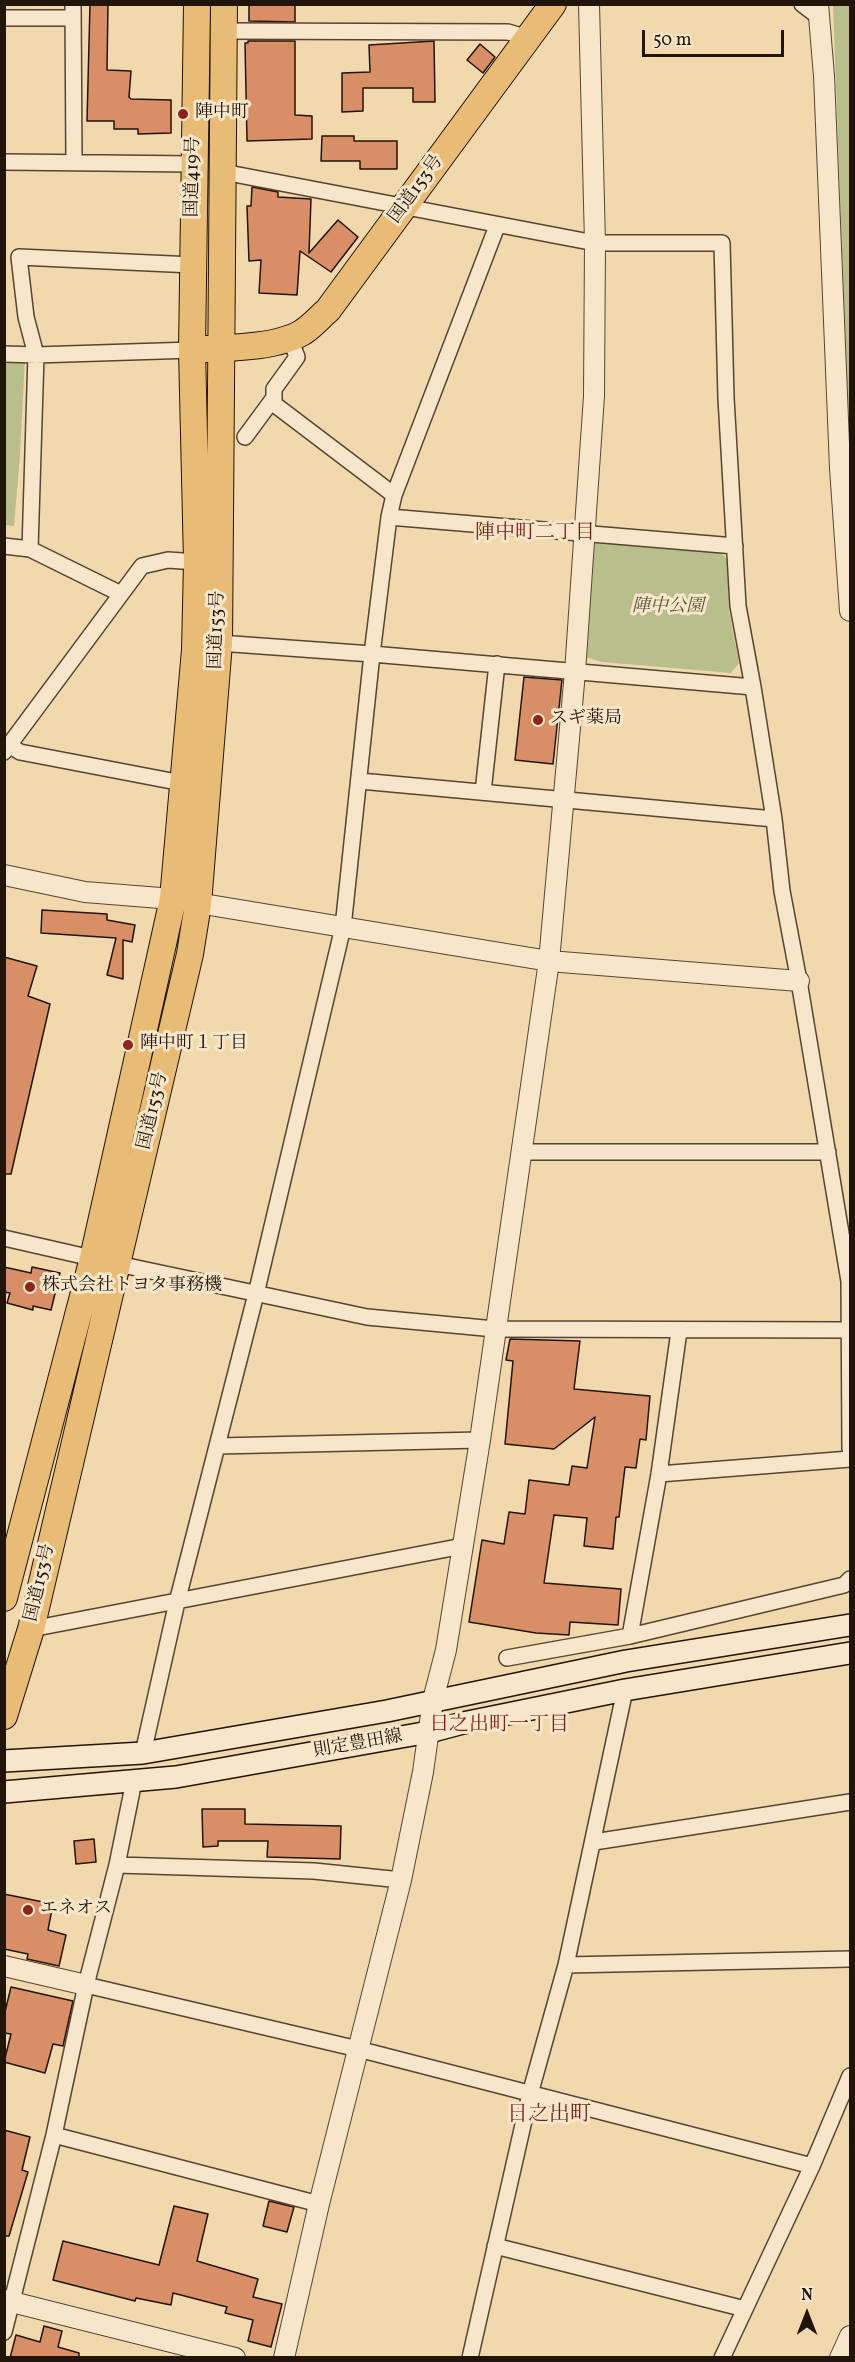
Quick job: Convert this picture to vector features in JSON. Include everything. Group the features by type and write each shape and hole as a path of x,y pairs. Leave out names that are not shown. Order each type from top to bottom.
{"highway":[{"name":"国道419号","path":"192,350 197,4"},
{"name":"国道419号","path":"222,348 224,4"},
{"name":"国道153号","path":"4,1598 93,1257 172,898 195,650 196,562 192,350 265,344 290,338 302,332 328,310 553,4"},
{"name":"国道153号","path":"4,1716 31,1629 190,954 198,904 219,643 222,348"}],"main road":[{"name":"則定豊田線","path":"4,1761 143,1753 387,1711 626,1660 850,1625"},
{"name":"則定豊田線","path":"4,1792 176,1777 429,1732 626,1690 850,1653"}],"street":[{"path":"284,2358 319,2204 401,1880 433,1700 446,1650 480,1440 549,961 586,534 594,396 595,243 589,4"},
{"path":"802,4 818,11 824,76 840,468 850,611"},
{"path":"4,18 73,11 74,162"},
{"path":"223,31 508,32 528,38"},
{"path":"4,162 194,164"},
{"path":"223,172 595,243 722,243 726,398 738,606 774,819 782,891 849,1281 850,1449"},
{"path":"143,1753 177,1602 256,1294 343,927 372,654 389,517 394,495 497,226"},
{"path":"30,549 36,355 26,317 19,257 193,265"},
{"path":"290,338 297,357 274,389 274,404 394,495"},
{"path":"4,354 192,350"},
{"path":"245,437 273,399"},
{"path":"389,517 735,546"},
{"path":"4,546 30,549 121,594"},
{"path":"182,783 7,749 142,566 168,560 196,562"},
{"path":"219,643 497,664 753,687"},
{"path":"483,792 497,664"},
{"path":"360,781 774,819"},
{"path":"4,875 85,892 172,898 549,961 799,981"},
{"path":"522,1152 828,1152"},
{"path":"4,1238 368,1317 495,1329 848,1330"},
{"path":"630,1636 659,1474 679,1331"},
{"path":"218,1446 480,1440"},
{"path":"659,1474 850,1459"},
{"path":"31,1629 463,1546"},
{"path":"507,1658 630,1636 844,1585 850,1579"},
{"path":"470,2358 530,2094 566,1965 626,1690"},
{"path":"4,2332 8,2301 54,2135 86,1985 117,1865 134,1781"},
{"path":"594,1842 850,1802"},
{"path":"117,1865 314,1871 401,1880"},
{"path":"566,1965 850,1959"},
{"path":"4,1966 358,2049 812,2166"},
{"path":"722,2358 812,2166 850,2076"},
{"path":"54,2135 319,2204"},
{"path":"495,2246 745,2309"},
{"path":"8,2301 235,2358"},
{"path":"840,2358 850,2336"}],"green space":[{"path":"833,5 850,5 850,465"},
{"path":"4,357 25,358 14,526 5,525"},
{"name":"陣中公園","path":"595,540 721,553 727,559 729,612 739,663 731,673 602,662 585,657"}],"building":[{"path":"90,4 108,4 107,70 131,71 129,97 131,99 171,100 171,133 138,134 138,129 114,129 114,121 87,121"},
{"path":"249,4 295,4 295,22 249,21"},
{"path":"248,41 295,41 295,115 312,116 312,139 247,141 245,43"},
{"path":"434,41 435,102 413,102 413,88 363,88 363,111 342,112 342,73 370,72 369,45"},
{"path":"480,44 495,57 483,73 467,60"},
{"path":"322,136 354,136 354,141 397,141 397,169 360,169 360,161 321,161"},
{"path":"252,187 278,192 278,197 311,199 309,253 338,220 358,237 331,272 300,251 297,295 259,293 261,260 249,261 247,206 251,206"},
{"name":"スギ薬局","path":"524,677 562,680 553,764 515,760"},
{"path":"42,910 107,914 107,920 135,925 132,942 123,940 123,979 107,975 116,938 41,933"},
{"path":"4,957 37,966 28,996 50,1004 11,1174 4,1174"},
{"name":"株式会社トヨタ事務機","path":"4,1267 31,1273 32,1267 60,1273 51,1310 33,1306 33,1310 7,1303 10,1293 4,1292"},
{"path":"510,1339 580,1341 574,1389 650,1396 646,1440 640,1439 636,1468 625,1467 613,1549 584,1546 587,1518 554,1515 544,1583 621,1589 618,1625 570,1622 569,1635 536,1633 469,1622 482,1540 504,1544 509,1512 525,1514 529,1480 569,1485 572,1466 587,1468 595,1417 554,1449 505,1444 513,1361 506,1360"},
{"path":"202,1809 245,1809 245,1824 341,1826 340,1859 267,1857 268,1841 218,1841 218,1846 203,1847"},
{"path":"94,1839 96,1862 76,1864 74,1841"},
{"path":"4,1894 53,1904 48,1930 66,1935 59,1966 27,1959 28,1954 4,1949"},
{"path":"11,1987 73,2001 63,2046 53,2044 45,2073 4,2062 11,2034 4,2033 4,2016"},
{"path":"4,2130 30,2137 22,2170 28,2172 9,2236 4,2236"},
{"path":"269,2201 294,2207 287,2232 263,2226"},
{"path":"174,2206 208,2214 197,2261 258,2279 253,2297 282,2304 271,2347 248,2341 253,2320 225,2313 227,2307 173,2293 171,2305 136,2298 135,2301 53,2280 63,2241 159,2265"},
{"path":"44,2326 62,2331 58,2347 79,2353 79,2358 10,2358 16,2335 40,2342"}],"place":[{"name":"陣中町","path":"183,114"},
{"name":"スギ薬局","path":"538,720"},
{"name":"陣中町１丁目","path":"128,1045"},
{"name":"株式会社トヨタ事務機","path":"30,1287"},
{"name":"エネオス","path":"28,1910"}],"district":[{"name":"陣中町二丁目","path":"535,534"},
{"name":"日之出町一丁目","path":"499,1726"},
{"name":"日之出町","path":"549,2116"}]}
